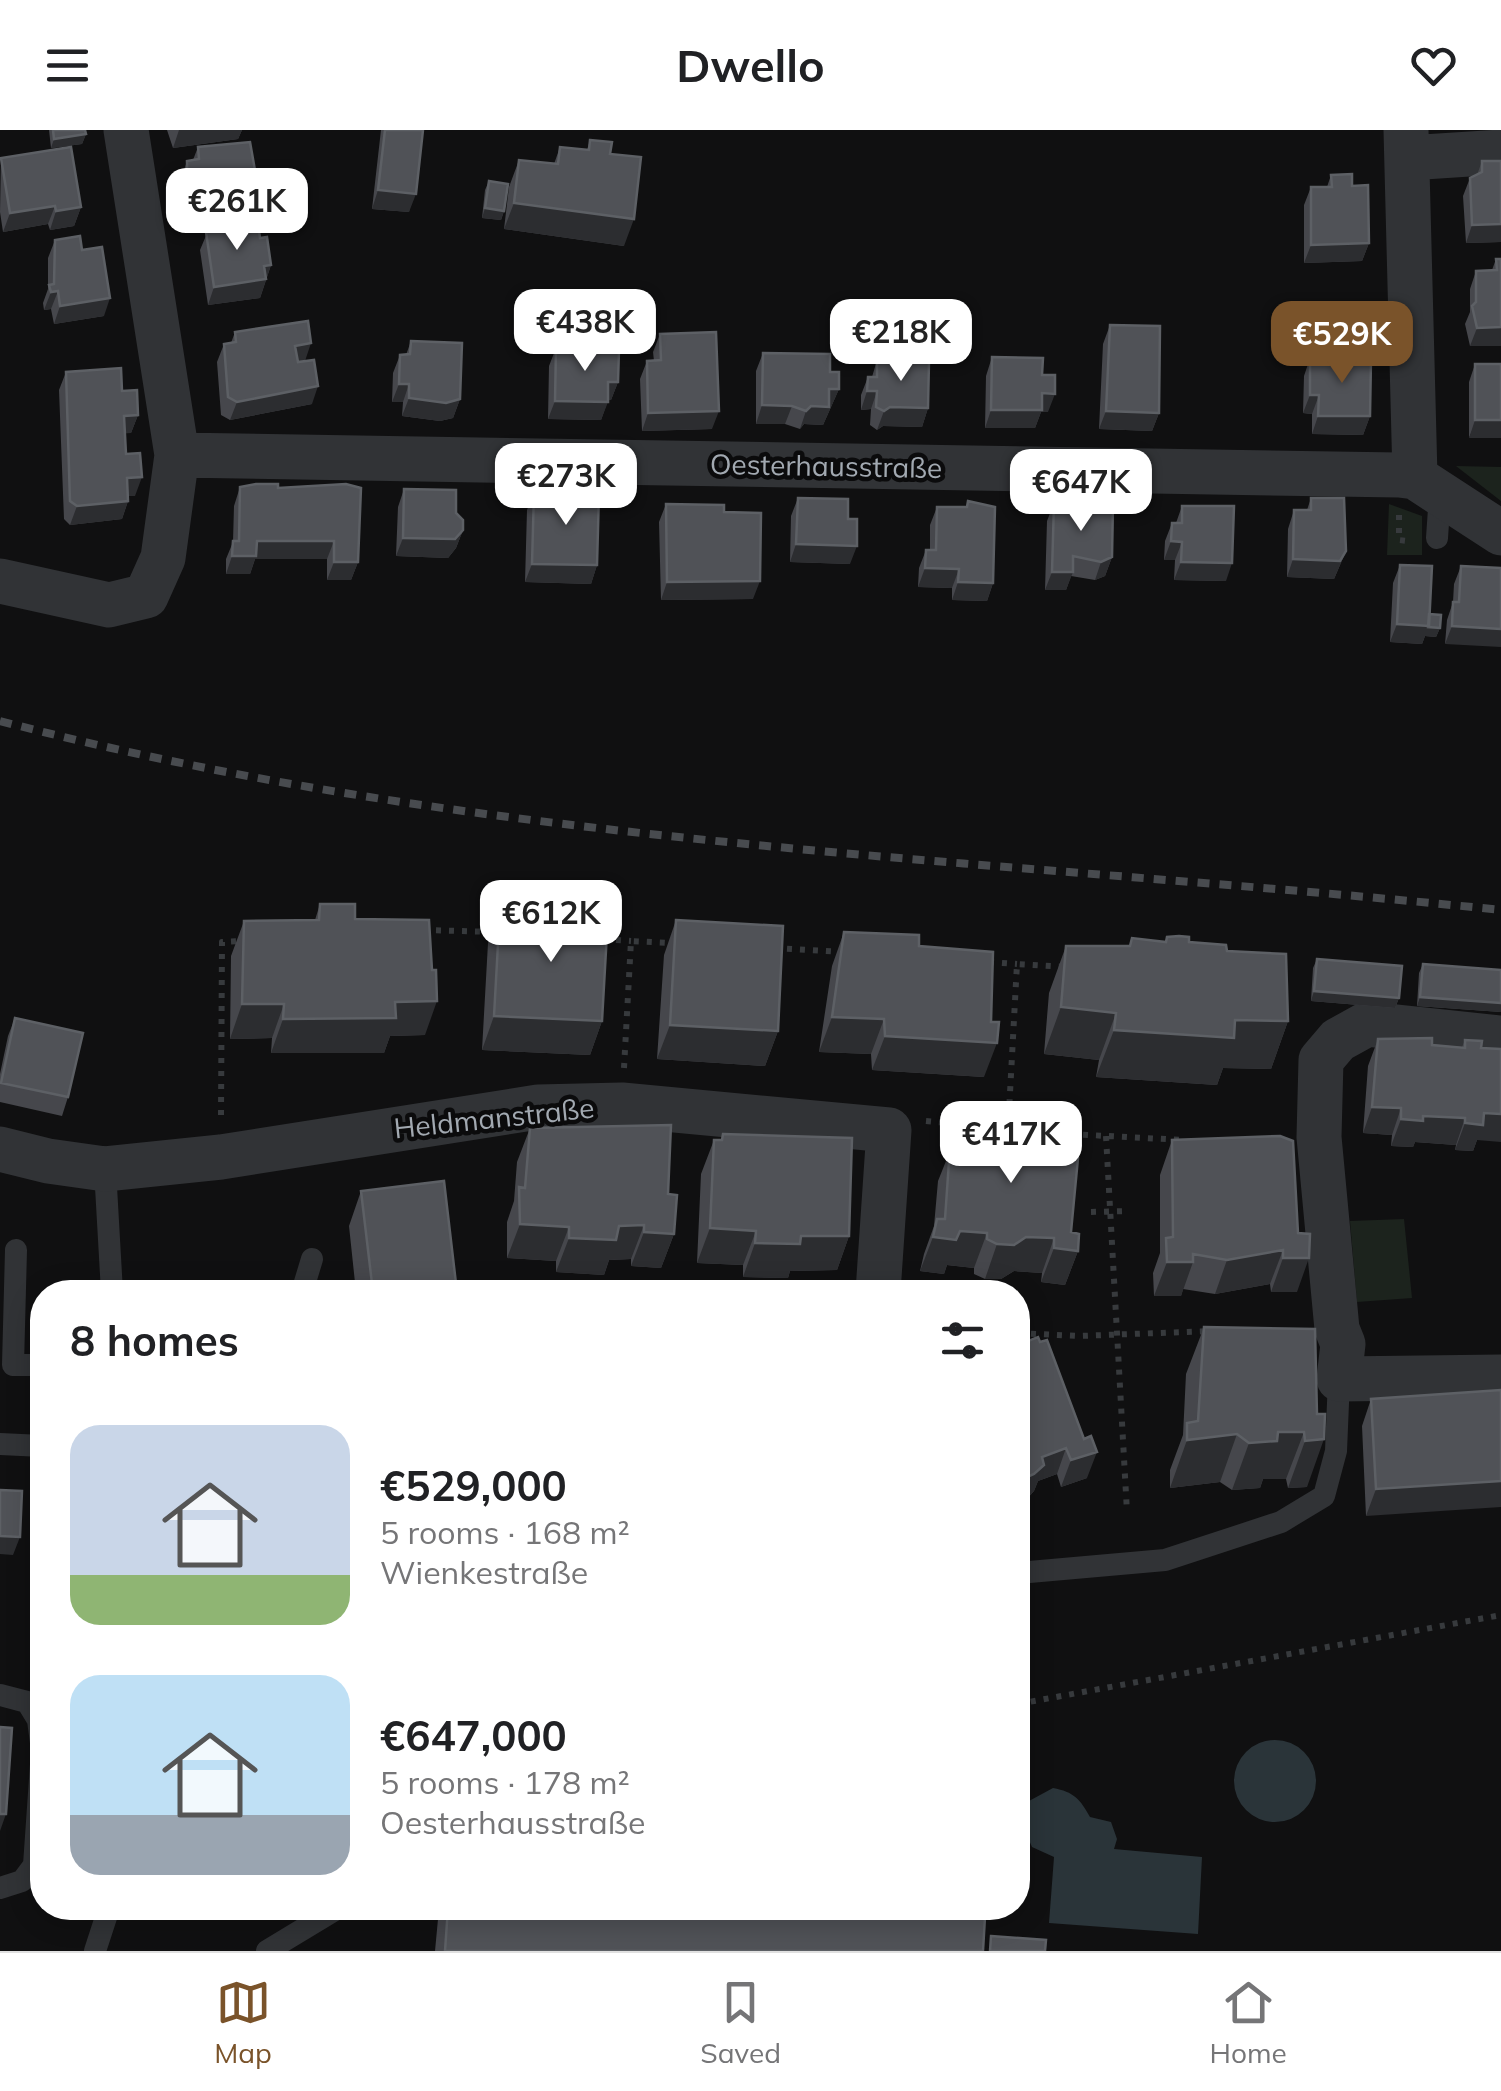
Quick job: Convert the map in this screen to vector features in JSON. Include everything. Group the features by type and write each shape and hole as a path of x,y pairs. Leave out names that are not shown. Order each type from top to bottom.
{"street":[{"path":"0,581 109,605 146,596 162,558 177,455 126,130"},
{"path":"1501,152 1407,144 1428,486 1501,532"},
{"name":"Oesterhausstraße","path":"177,455 1428,486"},
{"path":"1501,1038 1367,1024 1338,1040 1321,1060 1319,1137 1327,1243 1338,1332 1343,1344 1339,1380 1501,1377"},
{"name":"Heldmanstraße","path":"0,1148 48,1162 106,1169 221,1156 455,1116 538,1107 622,1105 889,1130"},
{"path":"879,1280 889,1130"}],"lane":[{"path":"1428,486 1437,538"},
{"path":"106,1169 111,1280"},
{"path":"16,1250 13,1364 30,1364"},
{"path":"306,1280 312,1259"},
{"path":"1030,1572 1165,1560 1281,1522 1324,1496 1336,1452 1339,1380"},
{"path":"0,1444 30,1445"},
{"path":"0,1695 27,1702 30,1707"},
{"path":"0,1888 22,1882 30,1871"},
{"path":"95,1951 105,1920"},
{"path":"266,1951 318,1920"}],"path":[{"path":"405,930 513,932"},
{"path":"597,938 685,944"},
{"path":"221,1156 222,942 244,941"},
{"path":"622,1105 632,941"},
{"path":"756,947 861,954"},
{"path":"982,962 1072,967"},
{"path":"1008,1130 1017,964"},
{"path":"889,1130 923,1121 1023,1130"},
{"path":"1052,1132 1203,1140"},
{"path":"1106,1136 1127,1512"},
{"path":"1091,1212 1127,1210"},
{"path":"1030,1332 1115,1335 1228,1330"},
{"path":"1030,1702 1501,1615"}],"shaded area":[{"path":"1456,466 1501,467 1501,501"},
{"path":"1389,504 1422,516 1422,555 1387,555"},
{"path":"1404,1219 1412,1298 1357,1302 1350,1221"},
{"path":"1275,1740 1291,1743 1304,1752 1313,1765 1313,1797 1304,1810 1291,1819 1275,1822 1259,1819 1246,1810 1237,1797 1234,1781 1237,1765 1246,1752 1259,1743"},
{"path":"1053,1788 1076,1797 1090,1817 1111,1822 1117,1839 1114,1849 1202,1857 1198,1934 1049,1923 1054,1857 1030,1842 1030,1800"}],"building":[{"path":"53,130 85,130 86,134 54,139"},
{"path":"385,130 423,130 416,194 378,190"},
{"path":"590,140 612,142 610,154 641,157 634,219 514,203 519,160 558,164 560,147 589,150"},
{"path":"250,142 256,176 269,174 274,199 196,211 188,205 187,161 199,159 198,147"},
{"path":"71,147 81,207 56,211 55,206 10,213 1,158"},
{"path":"1482,161 1501,161 1501,224 1472,225 1470,178 1482,172"},
{"path":"1352,174 1352,186 1368,185 1369,243 1311,245 1311,187 1332,187 1331,175"},
{"path":"489,181 508,184 504,211 485,208"},
{"path":"243,217 245,227 258,224 260,238 267,237 271,265 264,266 266,279 214,287 206,232 213,231 212,222"},
{"path":"80,236 82,250 102,247 110,298 60,306 58,291 51,292 49,285 54,284 55,240"},
{"path":"1496,259 1501,259 1501,327 1477,328 1472,306 1476,302 1476,271 1497,270"},
{"path":"308,321 311,343 295,346 298,362 314,360 318,386 237,402 228,397 224,344 236,342 235,332"},
{"path":"1110,325 1160,326 1159,413 1106,411"},
{"path":"716,332 719,411 648,413 647,361 661,360 660,334"},
{"path":"411,341 462,343 460,399 446,403 409,398 409,384 399,384 400,355 410,354"},
{"path":"556,348 619,350 618,382 608,382 608,402 555,401"},
{"path":"763,353 830,354 830,372 839,372 839,389 829,389 829,407 811,406 806,411 792,406 762,405"},
{"path":"992,357 1043,358 1042,375 1055,375 1055,394 1042,393 1042,410 991,410"},
{"path":"1310,358 1371,359 1370,416 1318,416 1319,395 1310,395"},
{"path":"877,360 929,361 928,408 890,407 884,411 876,407 877,391 867,391 868,377 877,377"},
{"path":"1475,364 1501,364 1501,420 1475,420"},
{"path":"121,368 122,391 137,390 138,415 124,416 126,454 140,453 142,477 127,478 128,501 77,506 70,501 66,372"},
{"path":"278,484 278,488 346,484 361,488 358,562 334,562 334,541 257,541 256,556 232,556 233,541 239,541 240,487"},
{"path":"404,489 456,490 456,513 463,520 463,530 455,539 403,538"},
{"path":"534,492 599,493 597,565 532,564"},
{"path":"798,498 848,499 848,519 857,519 857,546 796,544"},
{"path":"1311,498 1344,498 1346,551 1340,561 1293,559 1294,510 1311,510"},
{"path":"968,501 995,507 993,583 958,582 959,569 925,568 926,550 936,550 937,507 967,507"},
{"path":"1054,503 1113,504 1112,557 1101,562 1073,556 1073,572 1052,572"},
{"path":"666,504 724,505 724,512 761,513 760,581 667,582"},
{"path":"1182,506 1234,506 1232,563 1181,562 1182,542 1171,541 1172,523 1182,523"},
{"path":"1400,565 1432,566 1429,626 1397,624"},
{"path":"1461,566 1501,568 1501,629 1452,626 1453,602 1459,602"},
{"path":"1429,614 1441,615 1440,628 1428,627"},
{"path":"320,904 355,904 355,919 429,920 437,1001 395,1002 396,1018 283,1019 284,1004 242,1004 244,921 319,920"},
{"path":"500,908 608,915 602,1021 494,1016"},
{"path":"676,920 783,926 778,1031 670,1025"},
{"path":"844,932 919,935 919,946 993,952 991,1022 999,1022 997,1043 885,1036 884,1019 832,1017"},
{"path":"1167,937 1189,937 1189,942 1226,945 1227,951 1286,954 1288,1021 1235,1020 1234,1038 1114,1030 1116,1013 1061,1007 1066,946 1130,946 1132,938 1166,942"},
{"path":"1317,959 1402,966 1399,998 1314,991"},
{"path":"1423,964 1501,970 1501,1003 1420,997"},
{"path":"15,1018 83,1033 68,1097 1,1083"},
{"path":"1432,1038 1432,1045 1465,1048 1465,1040 1482,1041 1481,1048 1501,1049 1501,1114 1484,1113 1483,1125 1465,1123 1465,1118 1401,1119 1401,1108 1372,1107 1378,1039"},
{"path":"1033,1124 1033,1131 1075,1134 1073,1157 1078,1158 1071,1232 1079,1234 1078,1251 1054,1248 1054,1238 1026,1237 1014,1245 997,1244 987,1239 987,1233 960,1231 956,1240 933,1237 937,1219 945,1219 950,1147 959,1148 960,1126"},
{"path":"671,1125 668,1194 677,1195 674,1234 644,1232 644,1225 619,1226 616,1240 569,1238 569,1227 520,1224 519,1187 525,1188 530,1128"},
{"path":"723,1134 852,1138 849,1236 801,1236 800,1244 755,1243 756,1231 710,1228 714,1140 722,1140"},
{"path":"1280,1136 1293,1141 1298,1233 1310,1234 1309,1258 1283,1258 1283,1250 1227,1260 1193,1254 1193,1262 1167,1262 1166,1238 1173,1237 1172,1140"},
{"path":"444,1181 456,1280 372,1280 361,1191"},
{"path":"1204,1327 1315,1329 1317,1414 1325,1414 1324,1439 1305,1441 1304,1432 1278,1432 1277,1441 1249,1443 1237,1434 1187,1440 1187,1423 1198,1421"},
{"path":"1038,1337 1040,1342 1047,1340 1084,1439 1091,1436 1097,1452 1071,1460 1066,1448 1042,1457 1044,1465 1030,1476 1030,1340"},
{"path":"1501,1390 1501,1481 1376,1489 1371,1399"},
{"path":"0,1490 22,1491 20,1537 0,1536"},
{"path":"0,1727 12,1728 6,1814 0,1814"},
{"path":"447,1920 985,1920 983,1951 445,1951"},
{"path":"991,1936 1046,1940 1045,1951 990,1951"}],"railway":[{"path":"0,721 185,764 371,797 558,823 746,844 1501,910"}]}
